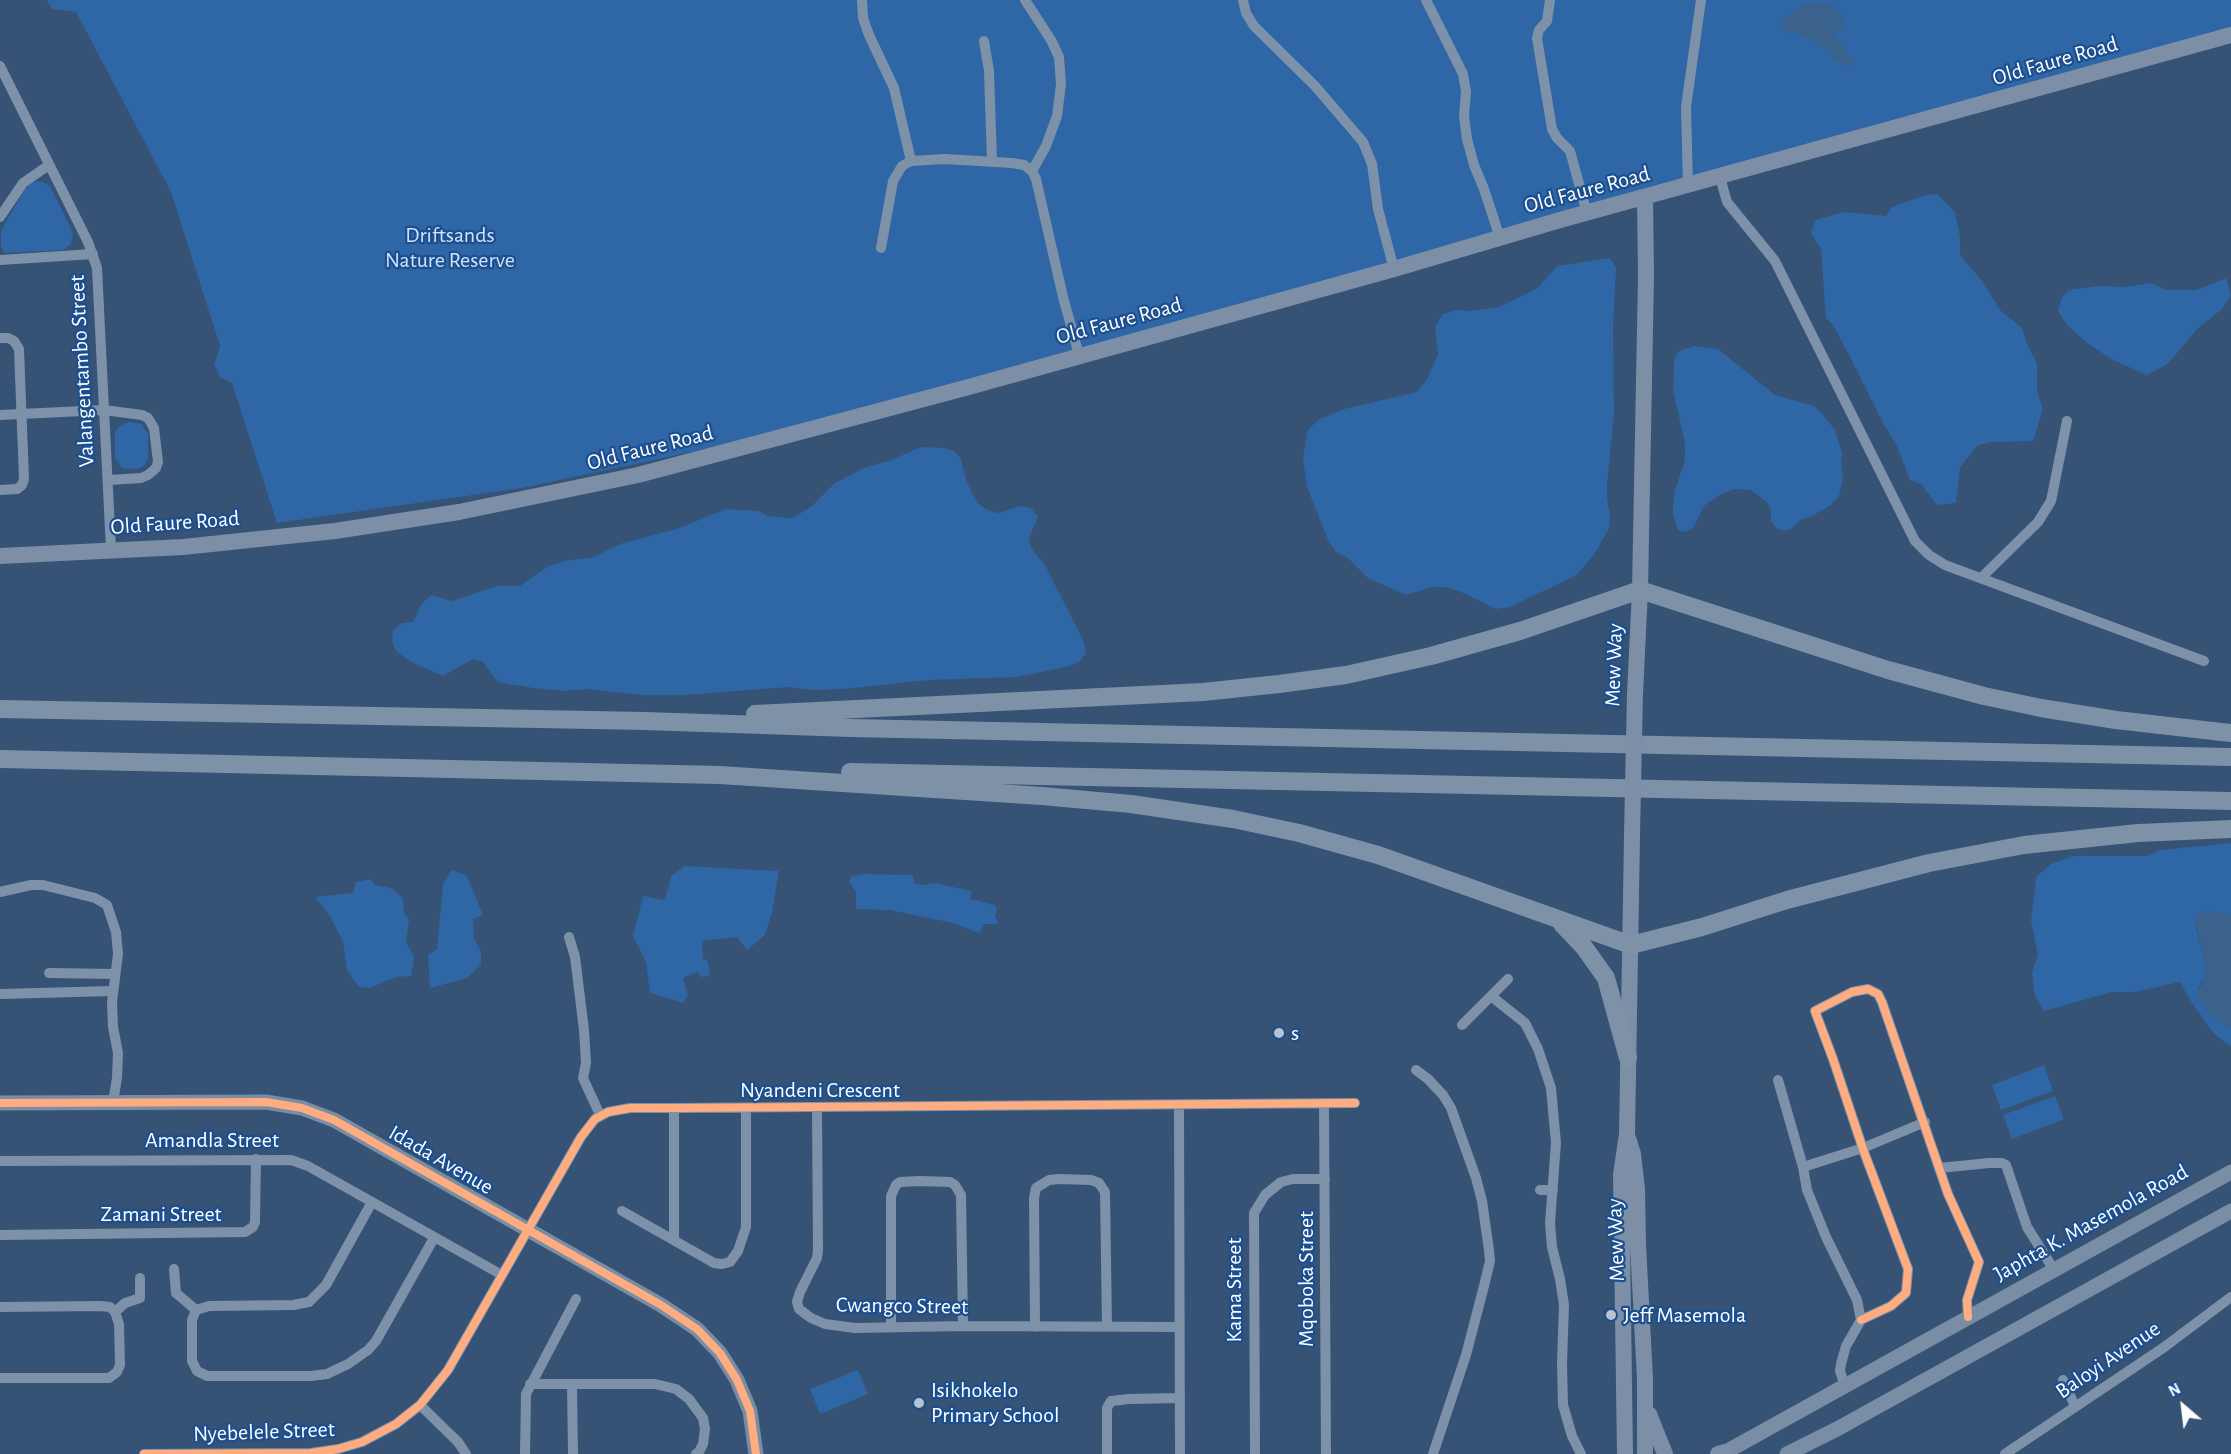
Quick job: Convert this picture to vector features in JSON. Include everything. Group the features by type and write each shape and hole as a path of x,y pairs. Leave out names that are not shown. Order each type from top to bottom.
{"highway":[{"path":"645,721 1203,692 1279,684 1346,675 1431,656 1520,631 1640,590 1888,670 1984,696 2116,720 2231,733"},
{"path":"0,709 645,721 851,729 2231,757"},
{"path":"0,759 720,775 1131,804 1233,819 1299,833 1378,855 1631,945 1702,927 1787,900 1929,863 2024,845 2138,833 2231,829"},
{"path":"720,775 864,772 2231,801"},
{"path":"1556,919 1597,962 1606,978 1628,1058"}],"main road":[{"name":"Old Faure Road","path":"0,556 183,547 375,526 571,490 638,475 812,430 2231,35"},
{"name":"Mew Way","path":"1625,1454 1621,1175 1627,1134 1635,694 1640,590 1646,276 1645,198"},
{"name":"Idada Avenue","path":"0,1103 249,1101 302,1108 328,1118 669,1310 705,1337 729,1366 744,1396 754,1428 756,1454"},
{"name":"Mew Way","path":"1627,1134 1634,1154 1638,1189 1645,1454"},
{"name":"Japhta K. Masemola Road","path":"1722,1453 2231,1172"},
{"path":"1786,1454 1847,1424 2231,1211"},
{"path":"1645,1405 1665,1454"}],"street":[{"path":"862,0 863,18 894,88 912,160"},
{"path":"1025,0 1051,40 1059,57 1061,84 1057,116 1046,146 1032,171"},
{"path":"1243,0 1246,13 1254,26 1315,86 1363,142 1372,164 1378,209 1394,269"},
{"path":"1425,0 1462,74 1466,92 1464,116 1467,139 1500,238"},
{"path":"1550,0 1546,21 1539,30 1537,38 1552,129 1557,138 1570,150 1587,213"},
{"path":"1688,186 1686,107 1701,0"},
{"path":"984,41 989,71 992,162"},
{"name":"Valangentambo Street","path":"1,72 93,254 97,268 111,550"},
{"path":"881,248 893,181 902,166 912,160 945,159 1024,165 1032,171 1036,179 1079,355"},
{"path":"0,217 23,183 49,165"},
{"path":"1720,177 1727,202 1775,261 1915,541 1929,555 1945,565 2204,661"},
{"path":"0,260 93,254"},
{"path":"0,338 14,341 19,349 23,482 17,489 0,490"},
{"path":"0,415 104,410 142,415 148,418 154,428 158,462 156,468 141,478 109,480"},
{"path":"1981,579 2038,522 2051,501 2067,421"},
{"path":"0,892 31,885 44,885 95,898 105,903 116,932 118,954 113,991 112,1021 118,1053 113,1102"},
{"path":"526,1230 581,1137 600,1115 583,1078 586,1063 584,1029 575,957 569,937"},
{"path":"49,973 115,974"},
{"path":"1462,1025 1508,979"},
{"path":"1845,1386 1840,1371 1842,1355 1861,1320 1891,1306 1906,1293 1908,1277 1908,1269 1815,1011 1852,992 1868,989 1878,994 1940,1168 1978,1262 1967,1300 1968,1317"},
{"path":"0,994 113,991"},
{"path":"1491,996 1525,1023 1531,1032 1551,1088 1556,1130 1551,1214 1552,1247 1564,1305 1563,1405 1572,1436 1581,1454"},
{"path":"1416,1070 1428,1078 1451,1108 1482,1201 1490,1261 1466,1354 1433,1454"},
{"path":"1778,1080 1803,1167 1807,1190 1857,1300 1861,1320"},
{"name":"Nyandeni Crescent","path":"600,1115 616,1110 674,1108 1354,1102"},
{"name":"Mqoboka Street","path":"1324,1103 1326,1454"},
{"path":"1179,1105 1180,1454"},
{"path":"674,1108 674,1240"},
{"path":"622,1211 717,1264 730,1262 738,1251 746,1227 746,1108"},
{"name":"Cwangco Street","path":"817,1108 818,1250 817,1258 800,1292 798,1306 802,1313 825,1324 855,1328 963,1326 1179,1328"},
{"path":"1803,1167 1863,1148 1925,1122"},
{"name":"Amandla Street","path":"0,1161 280,1159 299,1162 502,1275"},
{"name":"Zamani Street","path":"0,1234 246,1232 254,1227 255,1222 256,1160"},
{"path":"1940,1168 1989,1163 2006,1165 2027,1227 2054,1270"},
{"path":"1035,1327 1035,1192 1042,1184 1059,1179 1091,1180 1102,1187 1105,1192 1107,1326"},
{"name":"Kama Street","path":"1255,1454 1254,1213 1265,1195 1281,1182 1293,1179 1325,1179"},
{"path":"891,1327 891,1196 900,1182 920,1181 950,1182 955,1185 961,1195 963,1326"},
{"path":"1540,1190 1552,1190"},
{"path":"372,1202 326,1286 309,1302 292,1305 208,1306 196,1310 192,1320 192,1361 197,1371 201,1374 225,1377 327,1374 348,1364 372,1346 434,1238"},
{"name":"Nyebelele Street","path":"144,1454 311,1453 338,1449 380,1434 420,1405 448,1370 526,1230"},
{"path":"174,1269 176,1293 196,1310"},
{"path":"115,1312 125,1304 140,1298 140,1278"},
{"name":"Baloyi Avenue","path":"2005,1454 2163,1348 2231,1296"},
{"path":"525,1454 524,1403 530,1384 576,1299"},
{"path":"0,1307 105,1306 115,1312 119,1324 120,1365 114,1375 108,1378 0,1378"},
{"path":"2063,1380 2075,1406"},
{"path":"530,1384 655,1384 676,1389 689,1399 703,1418 704,1439 699,1453"},
{"path":"572,1384 573,1454"},
{"path":"1107,1454 1107,1408 1111,1401 1179,1398"},
{"path":"420,1405 458,1442 466,1454"}],"green space":[{"name":"Driftsands Nature Reserve","path":"47,0 2231,0 2231,34 809,427 522,488 277,523 232,383 220,377 214,365 220,346 171,192 76,12 52,9"},
{"path":"40,181 50,186 73,233 71,244 63,250 5,253 1,247 1,233 4,225 25,189 32,182"},
{"path":"1928,194 1938,195 1955,212 1960,237 1960,255 1982,281 2000,310 2022,328 2037,363 2037,391 2043,409 2033,441 1992,442 1978,445 1960,467 1956,503 1937,505 1921,484 1910,480 1897,446 1833,325 1826,318 1821,249 1811,234 1815,220 1844,212 1886,216 1892,207"},
{"path":"1610,258 1616,268 1613,328 1614,414 1607,485 1609,528 1595,553 1577,575 1510,607 1496,609 1446,587 1433,587 1406,595 1368,578 1348,558 1336,552 1328,540 1307,487 1303,459 1307,431 1318,420 1344,409 1417,392 1426,381 1438,354 1435,327 1443,314 1457,310 1471,311 1499,307 1538,288 1557,266"},
{"path":"2226,278 2231,296 2222,309 2197,329 2168,364 2147,375 2113,360 2087,343 2067,325 2058,311 2062,297 2069,290 2151,283 2166,290 2196,290"},
{"path":"1694,346 1718,349 1775,395 1814,406 1820,411 1835,430 1842,453 1843,480 1839,496 1831,505 1800,520 1791,529 1783,531 1776,528 1771,521 1771,509 1767,502 1751,490 1734,489 1704,506 1693,528 1686,532 1678,530 1673,506 1675,490 1685,460 1685,444 1673,390 1674,365 1679,351"},
{"path":"129,422 141,424 148,434 148,459 144,466 137,469 122,468 115,458 115,432 119,426"},
{"path":"921,447 954,451 961,459 972,493 978,503 987,510 998,513 1020,506 1031,508 1038,517 1029,538 1031,548 1045,565 1084,642 1086,653 1079,662 1017,677 929,680 844,689 811,690 789,687 684,695 641,695 588,689 564,691 498,682 482,661 473,659 443,676 411,662 396,651 392,641 393,630 402,623 413,622 422,603 431,595 452,601 497,586 520,586 548,566 569,560 591,558 623,543 677,529 726,509 759,511 768,516 792,518 811,507 835,483 866,467 889,461"},
{"path":"2231,843 2231,915 2204,912 2195,925 2207,965 2204,978 2198,988 2231,1028 2231,1046 2214,1034 2180,982 2134,992 2112,992 2044,1011 2035,996 2032,973 2038,954 2031,921 2036,877 2051,864 2073,856 2148,856 2160,850"},
{"path":"685,866 779,871 772,913 765,935 747,950 737,937 702,941 703,959 708,961 710,976 701,977 697,972 683,978 688,995 683,1003 650,993 646,962 633,936 643,896 665,900 671,876"},
{"path":"452,870 467,876 483,915 473,919 474,938 481,952 481,965 467,978 430,988 428,955 437,949 443,884"},
{"path":"864,874 913,875 914,883 923,885 934,883 972,891 970,899 995,905 997,924 984,924 979,933 953,923 890,910 856,909 856,892 849,882 852,876"},
{"path":"371,879 375,885 391,888 403,898 404,912 409,920 406,942 414,957 411,976 396,977 370,988 359,987 347,970 343,941 329,915 315,897 353,893 356,882"},
{"path":"2044,1065 2053,1091 2001,1110 1992,1085"},
{"path":"2055,1096 2064,1119 2012,1139 2003,1115"},
{"path":"858,1370 868,1394 820,1414 810,1389"}],"shaded area":[{"path":"1810,3 1824,3 1832,6 1846,21 1843,28 1838,26 1835,36 1845,47 1849,58 1855,62 1855,67 1833,60 1830,51 1796,32 1783,31 1781,21 1796,9"},
{"path":"2209,911 2231,915 2231,1028 2209,1013 2197,994 2207,965 2194,919 2198,914"}],"cycle path":[{"path":"1861,1320 1891,1306 1906,1293 1908,1269 1815,1011 1852,992 1868,989 1878,994 1882,1002 1948,1194 1979,1262 1967,1300 1968,1317"},
{"path":"0,1103 266,1102 302,1108 334,1120 661,1305 697,1329 720,1353 737,1380 750,1411 756,1454"},
{"path":"144,1454 311,1453 362,1442 396,1424 420,1405 448,1370 581,1137 595,1119 608,1112 630,1108 1355,1103"}],"place":[{"name":"s","path":"1279,1033"},
{"name":"Jeff Masemola","path":"1611,1315"},
{"name":"Isikhokelo Primary School","path":"919,1403"}]}
